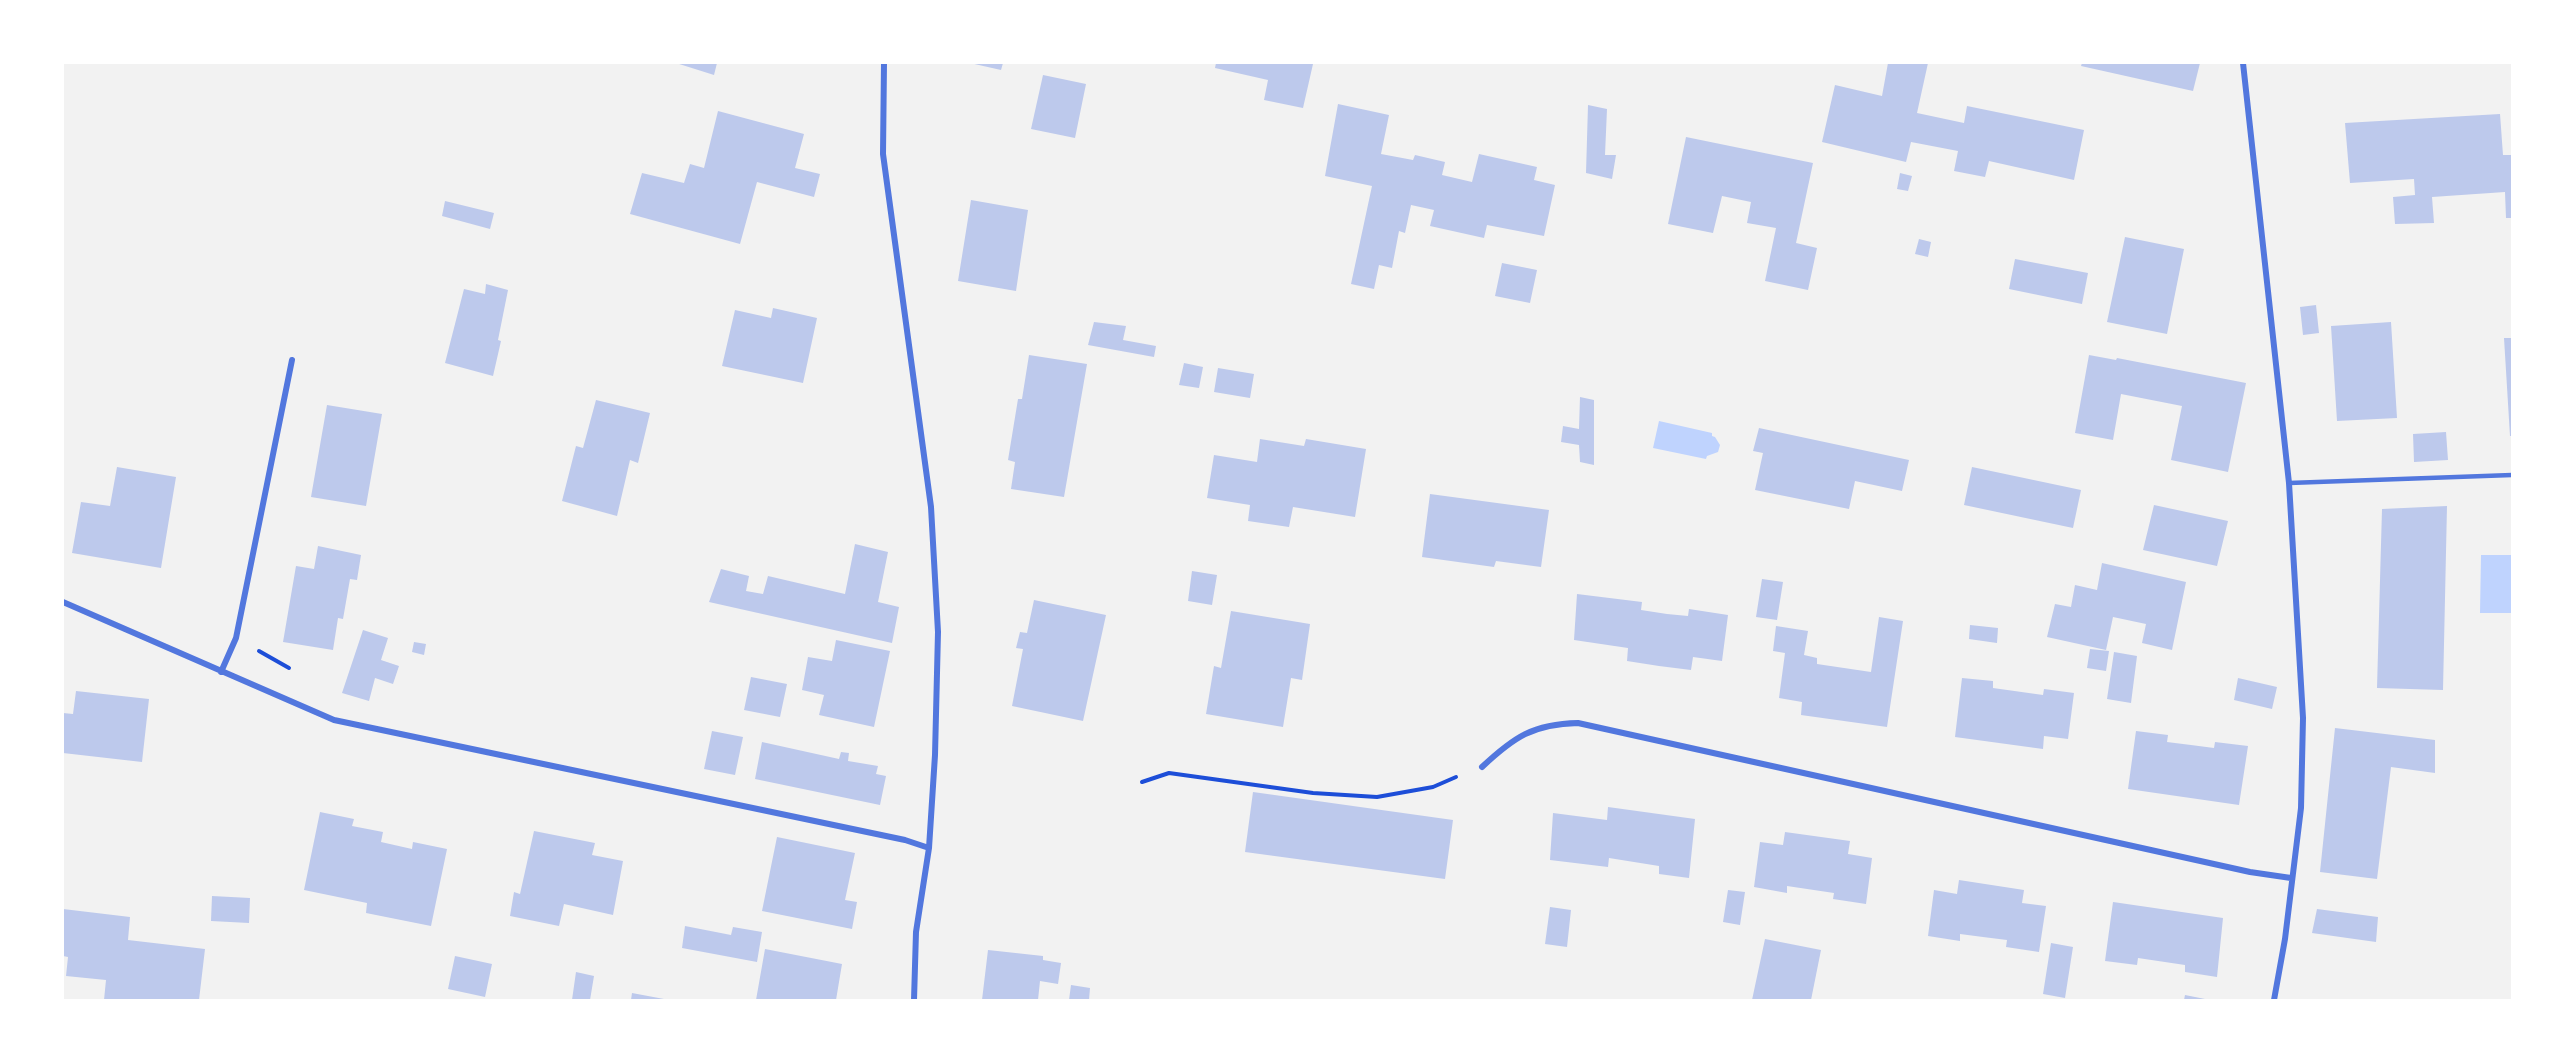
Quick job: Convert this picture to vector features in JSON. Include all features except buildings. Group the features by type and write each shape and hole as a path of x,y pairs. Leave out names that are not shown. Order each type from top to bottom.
{"street":[{"path":"884,63 883,154 931,507 938,632 929,848 916,932 914,1000"},
{"path":"2243,63 2289,483 2303,718 2301,808 2285,939 2274,1000"},
{"path":"220,672 236,638 292,360"},
{"path":"63,602 334,720 905,840 929,848"},
{"path":"1482,767 1523,735 1551,724 1578,723 2250,872 2291,878"}],"lane":[{"path":"2289,483 2512,475"}],"path":[{"path":"1142,782 1169,773 1313,794 1377,797 1433,787 1482,767"}],"water":[{"path":"1659,421 1712,433 1720,445 1718,452 1707,456 1706,459 1653,448"},
{"path":"2481,555 2512,555 2511,613 2480,613"}]}
